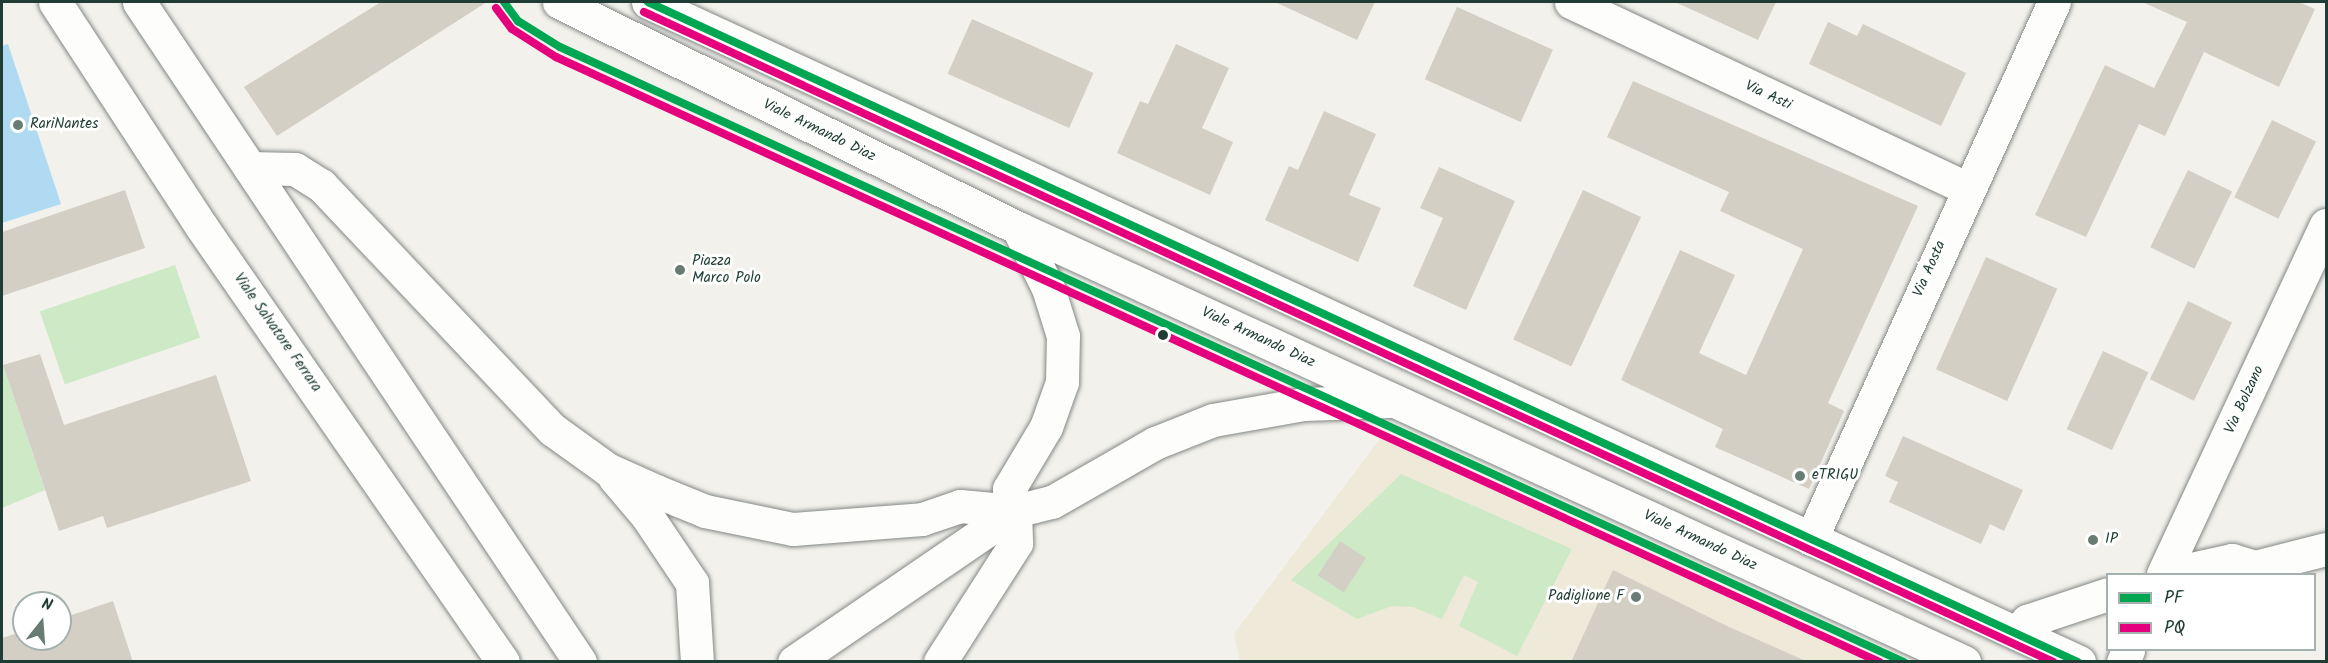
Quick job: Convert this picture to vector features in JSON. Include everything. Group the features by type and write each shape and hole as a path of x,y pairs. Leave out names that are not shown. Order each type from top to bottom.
{"main road":[{"name":"Viale Salvatore Ferrara","path":"55,2 201,226 339,420 503,662"},
{"path":"139,2 580,662"},
{"name":"Viale Armando Diaz","path":"559,2 1018,228 1964,662"},
{"path":"648,2 2079,662"},
{"name":"Via Asti","path":"1571,2 1966,188"},
{"name":"Via Aosta","path":"1811,539 1966,188 2054,2"},
{"path":"250,168 296,169 321,184 553,430 608,469 705,511 793,529 922,519 960,506 1015,511 1052,502 1155,443 1213,420 1304,404 1394,401"},
{"name":"Via Bolzano","path":"2165,573 2326,225"},
{"path":"940,662 1016,543 1015,511 1009,489 1046,427 1062,382 1063,336 1048,288 1018,228"},
{"path":"608,469 647,516 692,584 697,662"},
{"path":"794,662 1015,511"},
{"path":"2170,573 2232,560 2252,571 2326,549"},
{"path":"2017,633 2027,621 2106,595"}],"shaded area":[{"path":"1382,436 1870,661 1240,662 1234,634"}],"green space":[{"path":"175,265 200,338 65,384 40,312"},
{"path":"2,366 45,490 2,508"},
{"path":"1401,474 1572,549 1517,656 1459,626 1478,582 1464,575 1442,619 1413,607 1392,606 1357,619 1291,580"}],"water":[{"name":"RariNantes","path":"8,44 61,204 2,223 2,46"}],"building":[{"path":"381,2 487,2 277,136 244,87"},
{"path":"1275,2 1375,2 1357,40"},
{"path":"1675,2 1776,2 1758,40"},
{"path":"2142,2 2299,2 2315,9 2279,87 2204,52 2165,136 2139,124 2086,237 2035,215 2105,65 2154,88 2187,22"},
{"path":"1457,7 1553,50 1521,122 1425,79"},
{"path":"972,19 1094,73 1069,128 948,74"},
{"path":"1828,22 1857,36 1863,24 1966,73 1941,126 1809,64"},
{"path":"1176,44 1229,68 1202,128 1233,142 1210,195 1117,153 1140,101 1148,104"},
{"path":"1633,81 1918,206 1828,403 1844,411 1809,489 1715,447 1723,429 1621,380 1680,250 1735,275 1699,353 1746,375 1803,249 1720,211 1729,192 1607,137"},
{"path":"1324,111 1376,134 1349,195 1381,208 1358,262 1265,220 1289,166 1298,170"},
{"path":"2272,120 2316,141 2278,219 2234,197"},
{"path":"1439,167 1515,201 1466,310 1413,286 1443,218 1420,208"},
{"path":"2188,170 2232,191 2194,269 2150,247"},
{"path":"125,190 145,248 2,296 2,232"},
{"path":"1583,190 1641,217 1571,367 1513,340"},
{"path":"1986,257 2057,289 2007,401 1936,369"},
{"path":"2188,301 2232,322 2194,401 2150,379"},
{"path":"2103,351 2148,372 2112,450 2067,429"},
{"path":"40,354 64,425 216,375 251,481 107,528 103,516 59,531 3,365"},
{"path":"1903,436 2023,490 2004,531 1990,524 1981,544 1889,502 1898,482 1885,476"},
{"path":"1340,541 1366,558 1344,592 1318,575"},
{"name":"Padiglione F","path":"1613,570 1727,626 1808,662 1571,662"},
{"path":"113,601 133,662 2,662 2,638 12,635 12,651 72,651 72,615"}],"transit line":[{"name":"PF","path":"504,2 518,21 560,47 1904,662"},
{"name":"PF","path":"648,2 2078,662"},
{"name":"PQ","path":"496,8 512,29 556,57 1879,662"},
{"name":"PQ","path":"644,12 2053,662"}],"place":[{"name":"RariNantes","path":"18,125"},
{"name":"Piazza Marco Polo","path":"680,270"},
{"name":"eTRIGU","path":"1800,476"},
{"name":"IP","path":"2093,540"},
{"name":"Padiglione F","path":"1636,597"}]}
